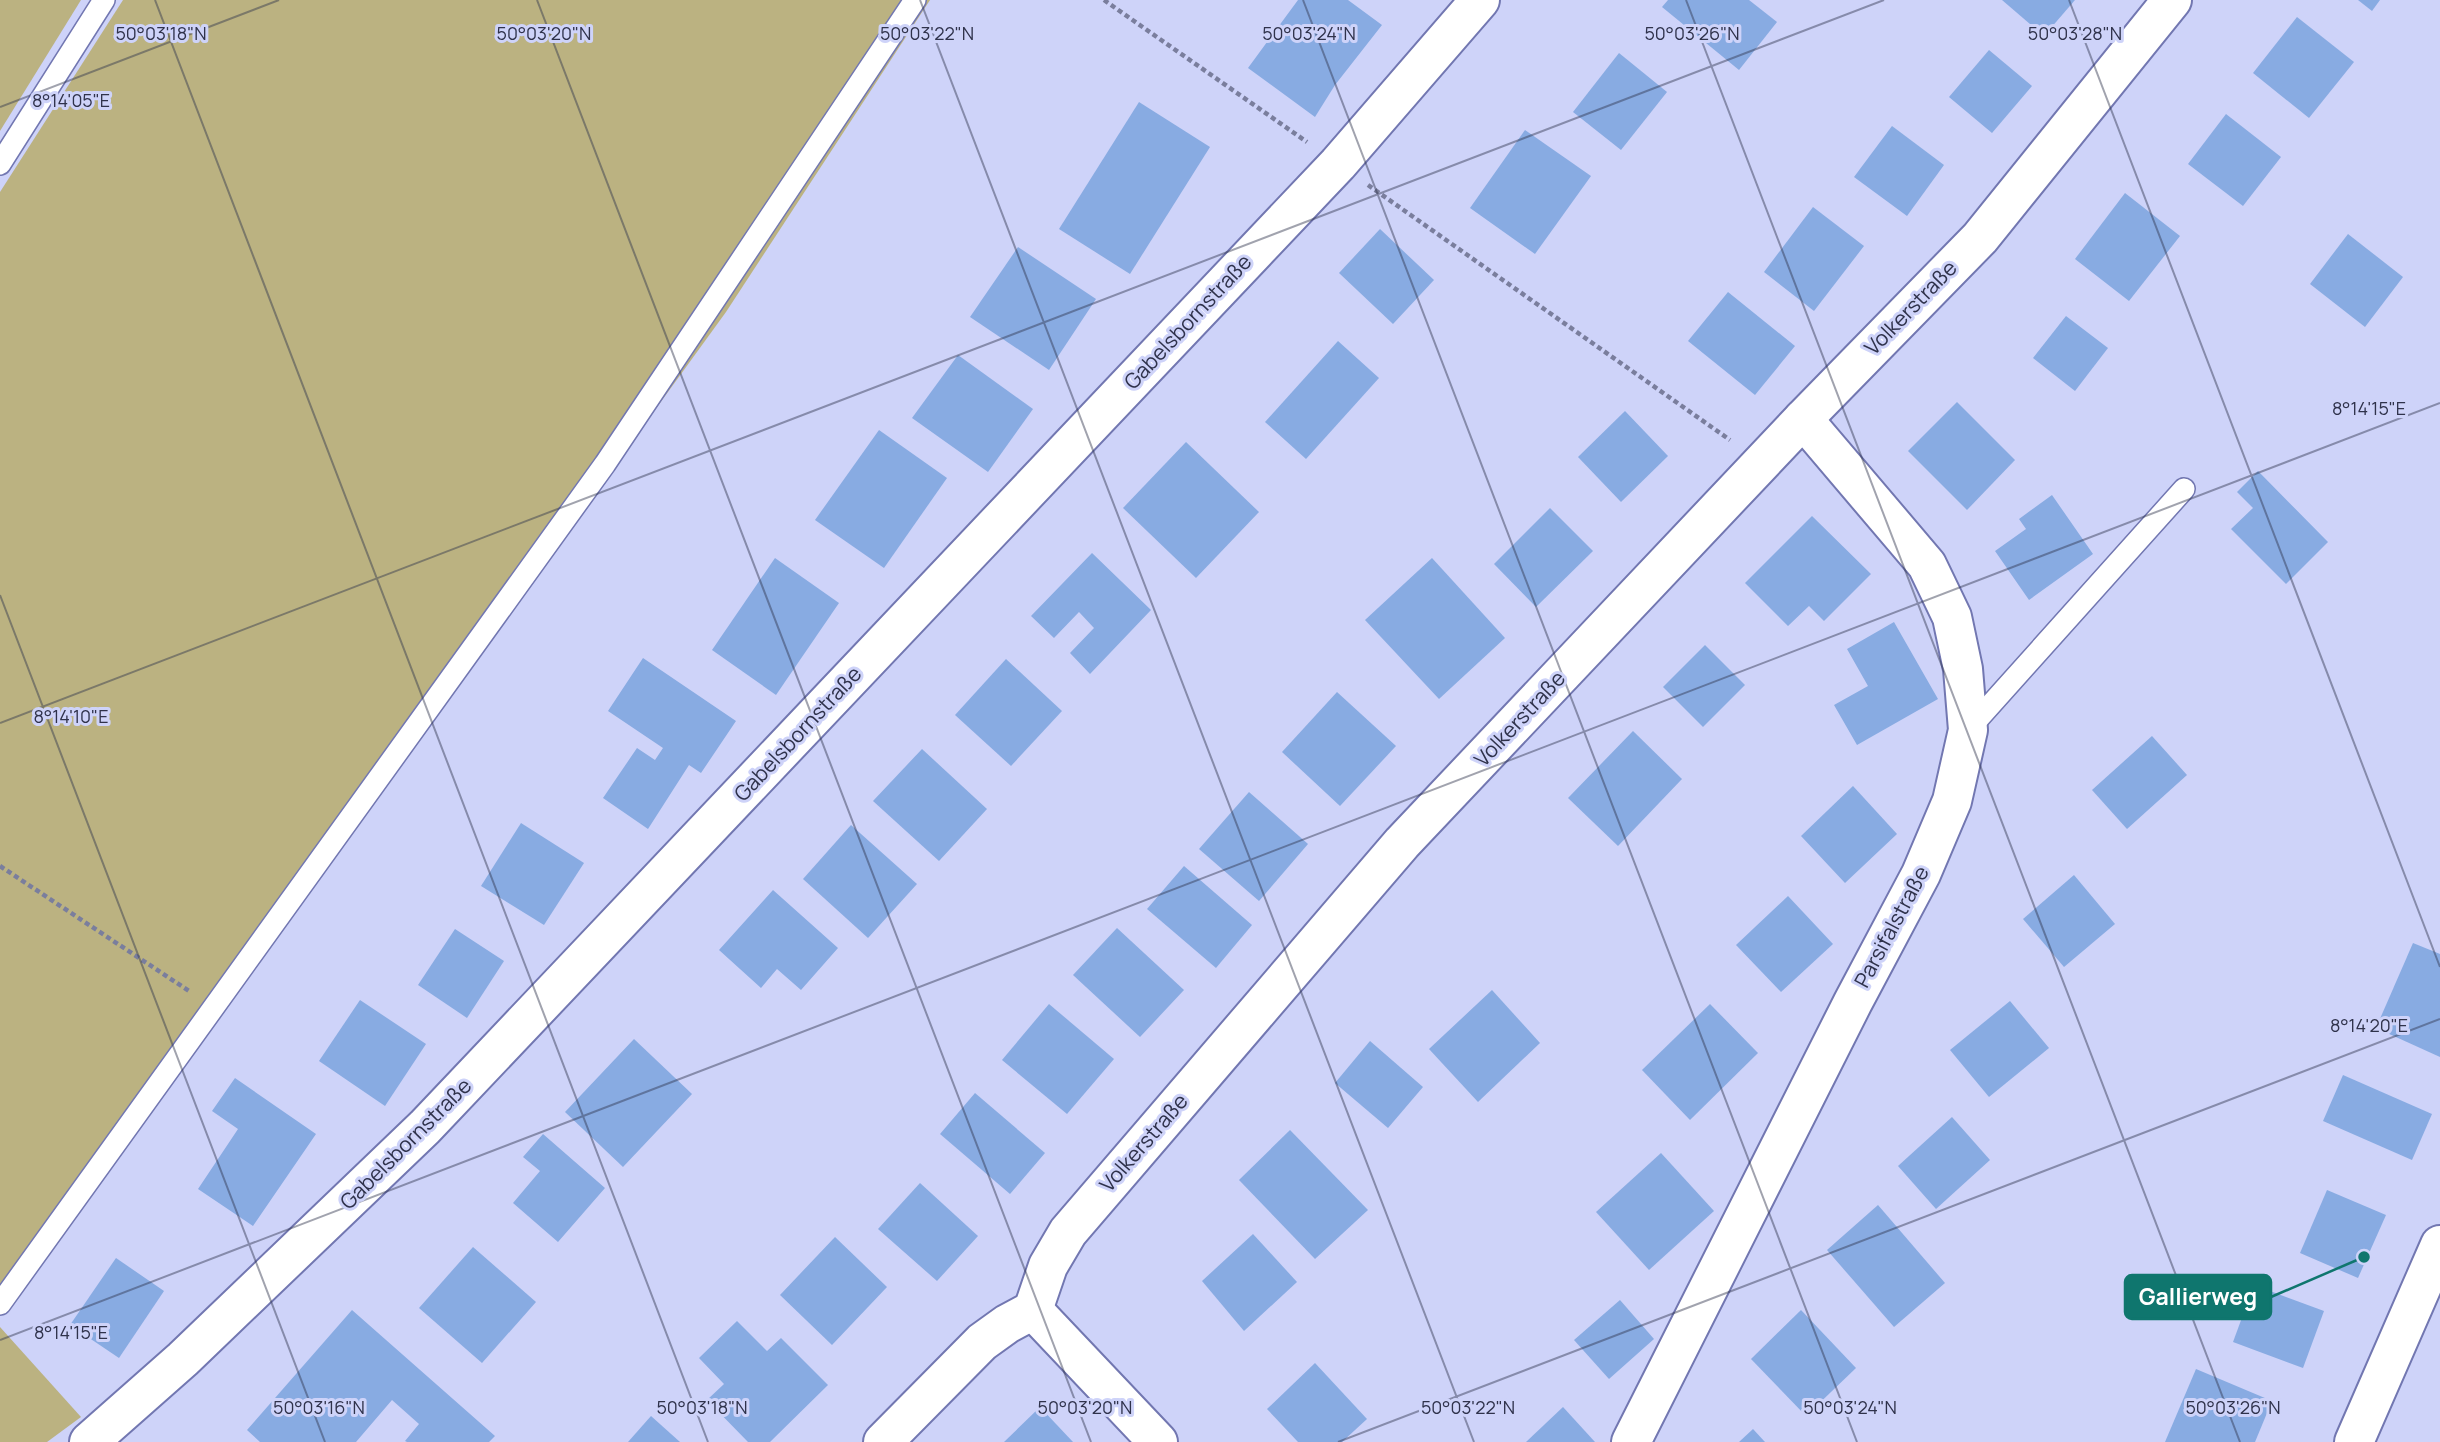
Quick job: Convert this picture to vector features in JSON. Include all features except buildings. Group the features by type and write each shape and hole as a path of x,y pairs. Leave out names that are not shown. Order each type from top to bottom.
{"street":[{"name":"Gabelsbornstraße","path":"89,1442 183,1359 425,1127 1338,164 1480,0"},
{"name":"Volkerstraße","path":"1033,1310 1048,1266 1068,1232 1402,843 1803,419 1980,238 2172,0"},
{"name":"Parsifalstraße","path":"1631,1442 1853,1002 1921,874 1952,801 1968,730 1963,668 1952,617 1927,565 1803,419"},
{"path":"2354,1442 2440,1245"},
{"path":"883,1442 982,1342 1033,1310 1158,1442"}],"lane":[{"path":"0,164 104,0"},
{"path":"0,1304 605,464 915,0"},
{"path":"1968,730 2184,489"}],"path":[{"path":"1104,0 1762,463"},
{"path":"0,866 213,1007"}],"shaded area":[{"path":"0,0 81,0 0,131"},
{"path":"123,0 930,0 726,312 218,1012 0,1295 0,192"},
{"path":"0,1327 81,1417 47,1442 0,1442"}],"place":[{"name":"Gallierweg","path":"2364,1257"}]}
